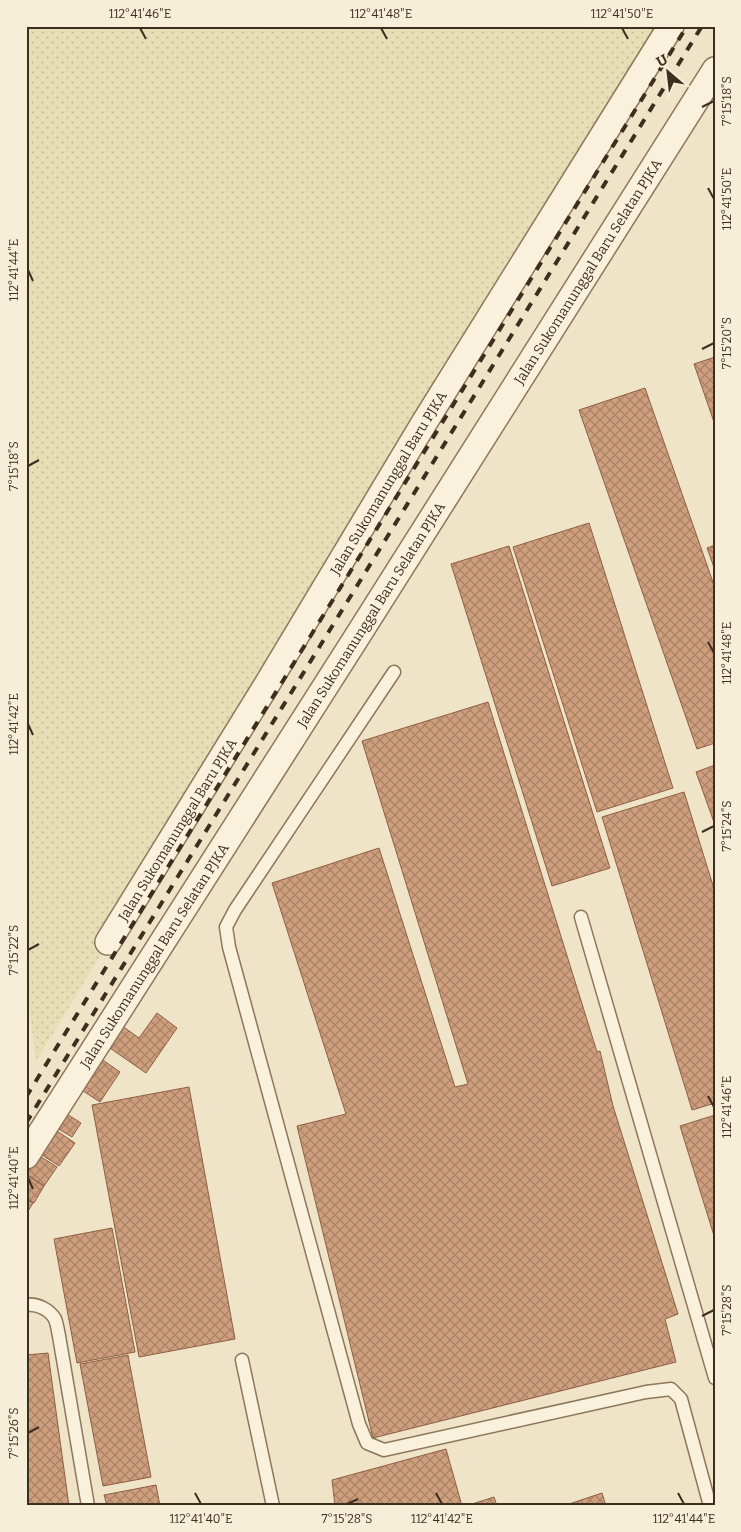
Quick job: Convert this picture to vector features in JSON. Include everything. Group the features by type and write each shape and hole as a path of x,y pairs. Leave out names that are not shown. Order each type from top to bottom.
{"street":[{"name":"Jalan Sukomanunggal Baru PJKA","path":"108,942 266,686 424,423 671,26"},
{"name":"Jalan Sukomanunggal Baru Selatan PJKA","path":"26,1156 202,883 312,705 393,581 715,70"}],"lane":[{"path":"394,672 235,910 226,928 229,947 359,1424 367,1443 384,1450 646,1392 671,1389 681,1399 710,1506"},
{"path":"580,917 715,1378"},
{"path":"26,1305 31,1304 43,1308 54,1318 59,1336 88,1506"},
{"path":"242,1360 273,1506"}],"shaded area":[{"path":"26,26 667,26 36,1061 26,984"}],"building":[{"path":"715,357 715,425 694,364"},
{"path":"645,388 715,588 715,743 697,749 579,410"},
{"path":"589,523 673,788 597,812 513,547"},
{"path":"715,545 715,570 707,548"},
{"path":"509,546 610,868 552,886 451,564"},
{"path":"488,702 597,1052 600,1051 613,1106 678,1314 665,1319 676,1362 373,1438 297,1126 346,1114 272,883 379,848 455,1087 468,1084 362,741"},
{"path":"715,765 715,825 696,772"},
{"path":"684,792 715,892 715,1103 692,1110 602,817"},
{"path":"157,1013 177,1028 146,1073 104,1044 118,1023 139,1038"},
{"path":"97,1056 120,1072 100,1102 77,1087"},
{"path":"189,1087 235,1339 139,1357 92,1105"},
{"path":"62,1111 81,1123 72,1137 52,1125"},
{"path":"715,1115 715,1239 680,1126"},
{"path":"51,1127 75,1143 59,1166 36,1151"},
{"path":"38,1155 57,1167 44,1186 26,1174"},
{"path":"26,1174 44,1186 34,1203 26,1198"},
{"path":"26,1199 33,1203 26,1214"},
{"path":"112,1228 135,1352 77,1363 54,1239"},
{"path":"48,1353 69,1506 26,1506 26,1355"},
{"path":"128,1355 151,1477 103,1486 80,1364"},
{"path":"446,1449 462,1506 335,1506 332,1480"},
{"path":"156,1485 160,1506 107,1506 104,1495"},
{"path":"602,1493 606,1506 563,1506"},
{"path":"494,1497 497,1506 466,1506"}],"railway":[{"path":"26,1097 687,26"},
{"path":"26,1123 702,26"}]}
